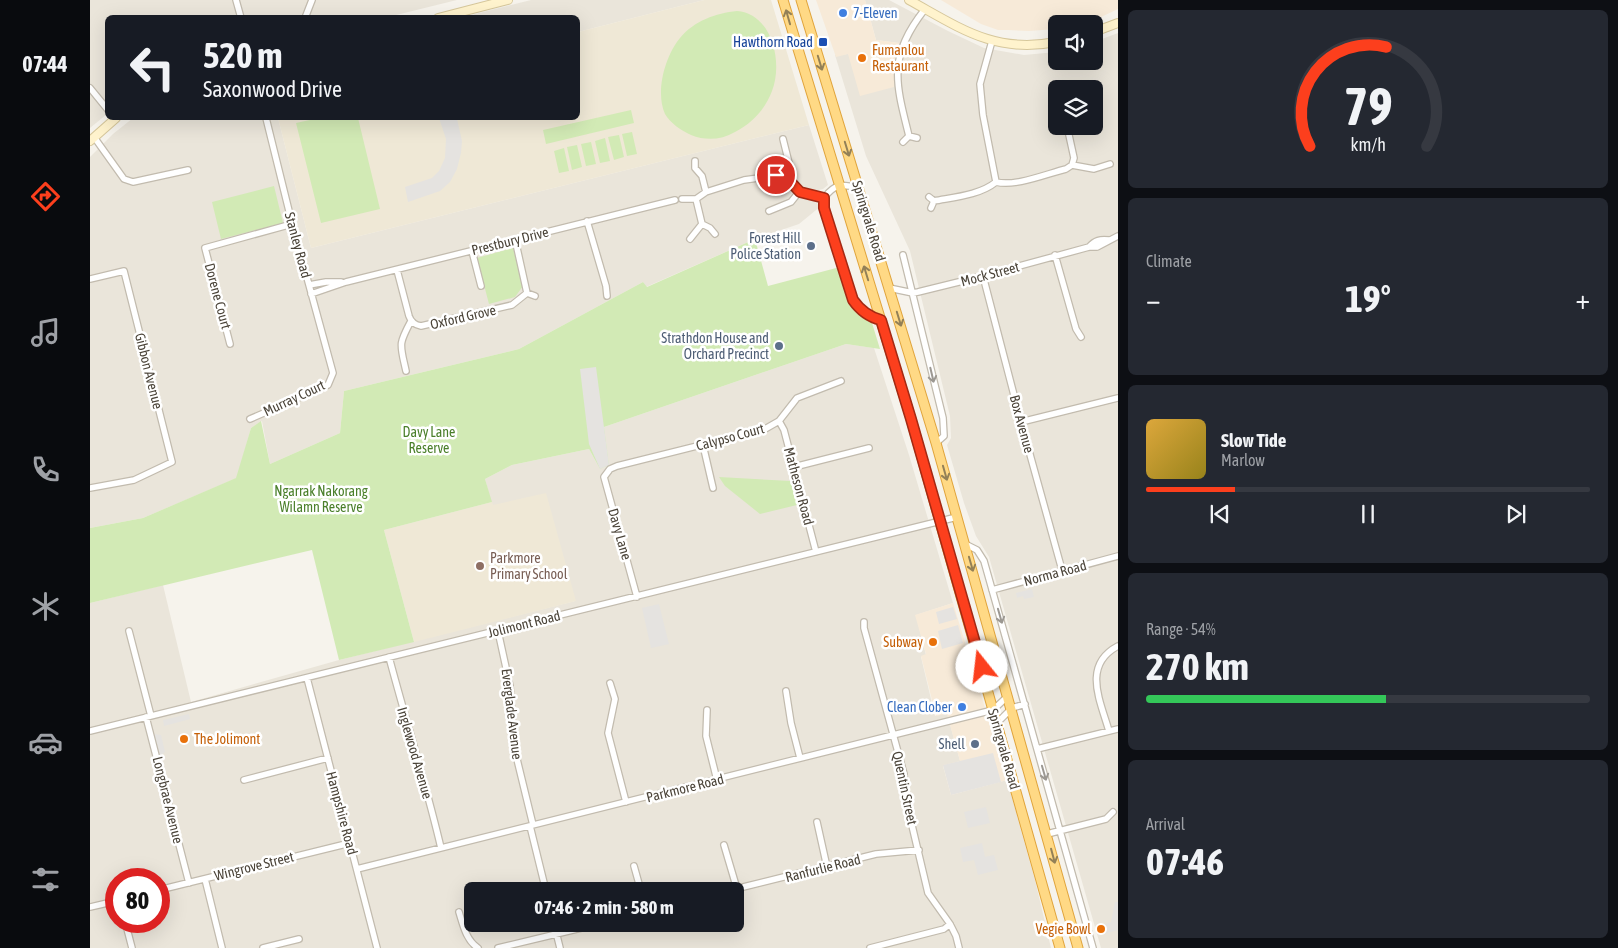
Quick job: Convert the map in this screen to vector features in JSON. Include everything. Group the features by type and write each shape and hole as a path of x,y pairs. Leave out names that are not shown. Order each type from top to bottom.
{"highway":[{"name":"Springvale Road","path":"783,0 881,320 994,710 1060,948"},
{"name":"Springvale Road","path":"801,0 936,443 1078,948"}],"main road":[{"path":"450,15 508,0"},
{"path":"909,0 965,31 992,41 1020,45 1048,43"},
{"path":"1103,28 1118,22"},
{"path":"92,139 113,120"}],"street":[{"path":"236,0 240,15"},
{"path":"306,15 312,0"},
{"path":"909,136 897,89 897,66 903,43 925,9"},
{"path":"992,41 980,84 983,115 996,182"},
{"path":"90,88 105,106"},
{"name":"Stanley Road","path":"266,120 308,285 333,373"},
{"path":"996,182 1004,184 1018,182 1066,170 1072,165 1074,158 1070,135"},
{"path":"909,136 917,138"},
{"path":"903,142 909,136"},
{"path":"92,139 124,179 133,182 188,170"},
{"path":"783,139 789,163 784,176"},
{"path":"695,161 696,168 702,176 706,192"},
{"path":"1072,165 1094,169 1110,164"},
{"path":"682,199 696,199 706,192 752,178 770,176 784,176 800,192 824,198"},
{"path":"931,208 934,202 980,191 989,188 996,182"},
{"path":"859,188 839,185 824,198 824,208 853,300 861,310 873,318 881,320"},
{"path":"770,211 791,202 800,192"},
{"path":"929,196 934,202"},
{"path":"696,199 702,224 710,228 715,234"},
{"name":"Prestbury Drive","path":"311,294 346,282 675,200"},
{"path":"587,221 606,286 607,296"},
{"name":"Dorene Court","path":"230,344 205,248 292,224"},
{"path":"690,239 702,224"},
{"name":"Mock Street","path":"890,288 912,293 1089,247 1101,239 1110,240 1118,236"},
{"path":"515,239 527,293 534,296"},
{"path":"472,251 481,286"},
{"name":"Springvale Road","path":"903,255 944,420 944,436 936,443"},
{"path":"1055,255 1076,329 1081,337"},
{"name":"Oxford Grove","path":"397,270 411,320 416,325 421,326 512,305 527,293"},
{"name":"Gibbon Avenue","path":"90,279 124,272 172,462 134,480 90,488"},
{"name":"Box Avenue","path":"983,276 1062,570"},
{"name":"Prestbury Drive","path":"308,285 326,282 346,282"},
{"path":"406,371 400,347 411,320"},
{"name":"Murray Court","path":"250,419 328,385 333,373"},
{"name":"Calypso Court","path":"608,472 617,466 765,430 779,421 796,398 841,381"},
{"path":"1021,422 1118,398"},
{"name":"Matheson Road","path":"779,421 784,430 816,552"},
{"path":"703,445 713,488"},
{"path":"794,467 869,448"},
{"name":"Davy Lane","path":"608,472 604,476 637,597"},
{"name":"Jolimont Road","path":"90,731 957,517"},
{"path":"965,544 975,548 981,556 992,590 1094,948"},
{"name":"Norma Road","path":"992,590 1118,556"},
{"name":"Quentin Street","path":"864,622 864,628 904,774 905,796 928,892 950,924 959,948"},
{"name":"Longbrae Avenue","path":"129,630 189,883"},
{"name":"Everglade Avenue","path":"498,631 510,686 514,747 544,882"},
{"path":"1109,731 1095,682 1097,668 1103,657 1118,646"},
{"name":"Inglewood Avenue","path":"389,657 407,727 424,778 441,848"},
{"name":"Hampshire Road","path":"307,678 377,948"},
{"path":"610,684 615,699 608,732 626,802"},
{"path":"786,691 791,723 800,758"},
{"path":"994,710 1008,696"},
{"path":"997,723 1012,708 1025,704"},
{"path":"707,710 706,736 717,780"},
{"name":"Parkmore Road","path":"356,869 994,710"},
{"path":"1037,749 1118,729"},
{"path":"244,780 328,758"},
{"path":"1047,834 1106,819 1114,812"},
{"path":"817,822 827,867"},
{"name":"Wingrove Street","path":"170,887 350,843"},
{"path":"724,845 735,882"},
{"name":"Ranfurlie Road","path":"744,887 876,854 919,850"},
{"path":"634,866 638,882"},
{"path":"205,879 222,948"},
{"path":"90,907 105,904"},
{"path":"459,912 465,932 472,944 478,948"},
{"path":"870,948 944,929 950,924"},
{"path":"498,948 565,932"},
{"path":"128,933 132,948"},
{"path":"557,934 560,948"},
{"path":"263,948 299,938"}],"shaded area":[{"path":"90,0 457,0 396,15 105,15 105,116 90,128"},
{"path":"531,0 704,0 580,31 580,15 471,15"},
{"path":"704,0 771,0 809,125 311,248 279,120 580,120 580,31"},
{"path":"816,0 865,0 876,40 899,43 894,64 894,87 860,96 848,54 836,57"},
{"path":"865,0 889,0 984,48 1024,55 1048,53 1048,70 1103,70 1103,39 1118,33 1118,948 1101,948 989,557 976,536 947,445 951,438 950,416 910,251 866,156 835,55 848,54 894,87 894,72 899,43 876,40"},
{"path":"941,0 1118,0 1118,9 1103,16 1048,15 1048,30 998,30 981,24"},
{"path":"130,120 279,120 311,248 809,125 828,185 823,189 814,191 810,198 821,206 799,224 755,239 646,287 643,282 519,349 344,391 340,433 270,464 262,421 251,428 237,478 143,518 90,528 90,157"},
{"path":"440,120 457,120 462,141 461,153 457,169 450,182 440,191 408,202 405,187 432,178 439,171 445,158 446,139"},
{"path":"846,344 874,348 909,455 953,603 916,615 926,655 921,657 935,716 947,713 960,761 943,766 951,795 1007,780 1035,880 1051,948 90,948 90,603 163,585 191,702 339,660 575,601 492,505 485,479 512,465 589,449 600,469 609,465 604,427"},
{"path":"596,367 609,465 600,469 589,444 580,369"},
{"name":"Parkmore Primary School","path":"546,493 576,601 414,642 384,530 492,502 493,505"},
{"path":"1032,589 1034,597 1024,599 1023,596 1017,598 1016,593"},
{"path":"953,603 1007,780 951,795 943,765 960,761 947,714 936,716 921,656 926,654 915,615"},
{"path":"659,604 669,644 651,648 642,608"},
{"path":"953,607 957,619 939,624 936,612"},
{"path":"958,625 963,643 942,649 938,631"},
{"path":"189,714 190,719 164,726 163,720"},
{"path":"154,734 161,735 165,752 160,756"},
{"path":"993,753 1001,782 951,795 943,765"},
{"path":"986,807 990,823 968,828 964,812"},
{"path":"982,843 985,857 994,855 998,870 978,875 974,860 963,862 960,848"},
{"path":"1115,902 1118,902 1118,930 1099,935 1097,927 1111,922"}],"green space":[{"path":"737,11 749,14 767,30 775,54 775,80 772,91 758,115 735,132 713,139 691,135 676,126 665,114 662,105 661,85 666,64 680,38 692,27 713,16"},
{"path":"631,110 634,123 546,144 543,130"},
{"path":"310,120 358,120 380,209 321,223 296,123"},
{"path":"632,132 637,154 627,156 622,134"},
{"path":"619,135 624,157 614,160 608,137"},
{"path":"605,138 610,161 600,163 595,141"},
{"path":"591,142 596,164 586,166 581,144"},
{"path":"577,145 582,167 572,170 567,147"},
{"path":"564,148 569,171 559,173 554,151"},
{"path":"274,186 283,223 221,239 212,202"},
{"name":"Davy Lane Reserve","path":"755,239 768,286 840,267 856,309 872,323 880,349 846,344 604,427 609,465 600,469 589,449 512,465 485,479 492,502 384,530 414,642 339,660 312,550 90,603 90,528 143,518 236,478 251,428 261,421 270,464 340,433 344,391 519,349 643,282 647,287"},
{"path":"513,248 523,286 515,297 489,304 477,258"},
{"path":"719,477 791,481 797,505 760,514 725,486"}],"place":[{"name":"7-Eleven","path":"843,13"},
{"name":"Hawthorn Road","path":"823,42"},
{"name":"Fumanlou Restaurant","path":"862,58"},
{"name":"Forest Hill Police Station","path":"811,246"},
{"name":"Strathdon House and Orchard Precinct","path":"779,346"},
{"name":"Parkmore Primary School","path":"480,566"},
{"name":"Subway","path":"933,642"},
{"name":"Clean Clober","path":"962,707"},
{"name":"The Jolimont","path":"184,739"},
{"name":"Shell","path":"975,744"},
{"name":"Vegie Bowl","path":"1101,929"}],"route":[{"path":"776,175 786,177 800,192 824,198 824,208 853,300 861,310 873,318 881,320 982,667"}],"park label":[{"name":"Ngarrak Nakorang Wilamn Reserve","path":"321,500"}]}
